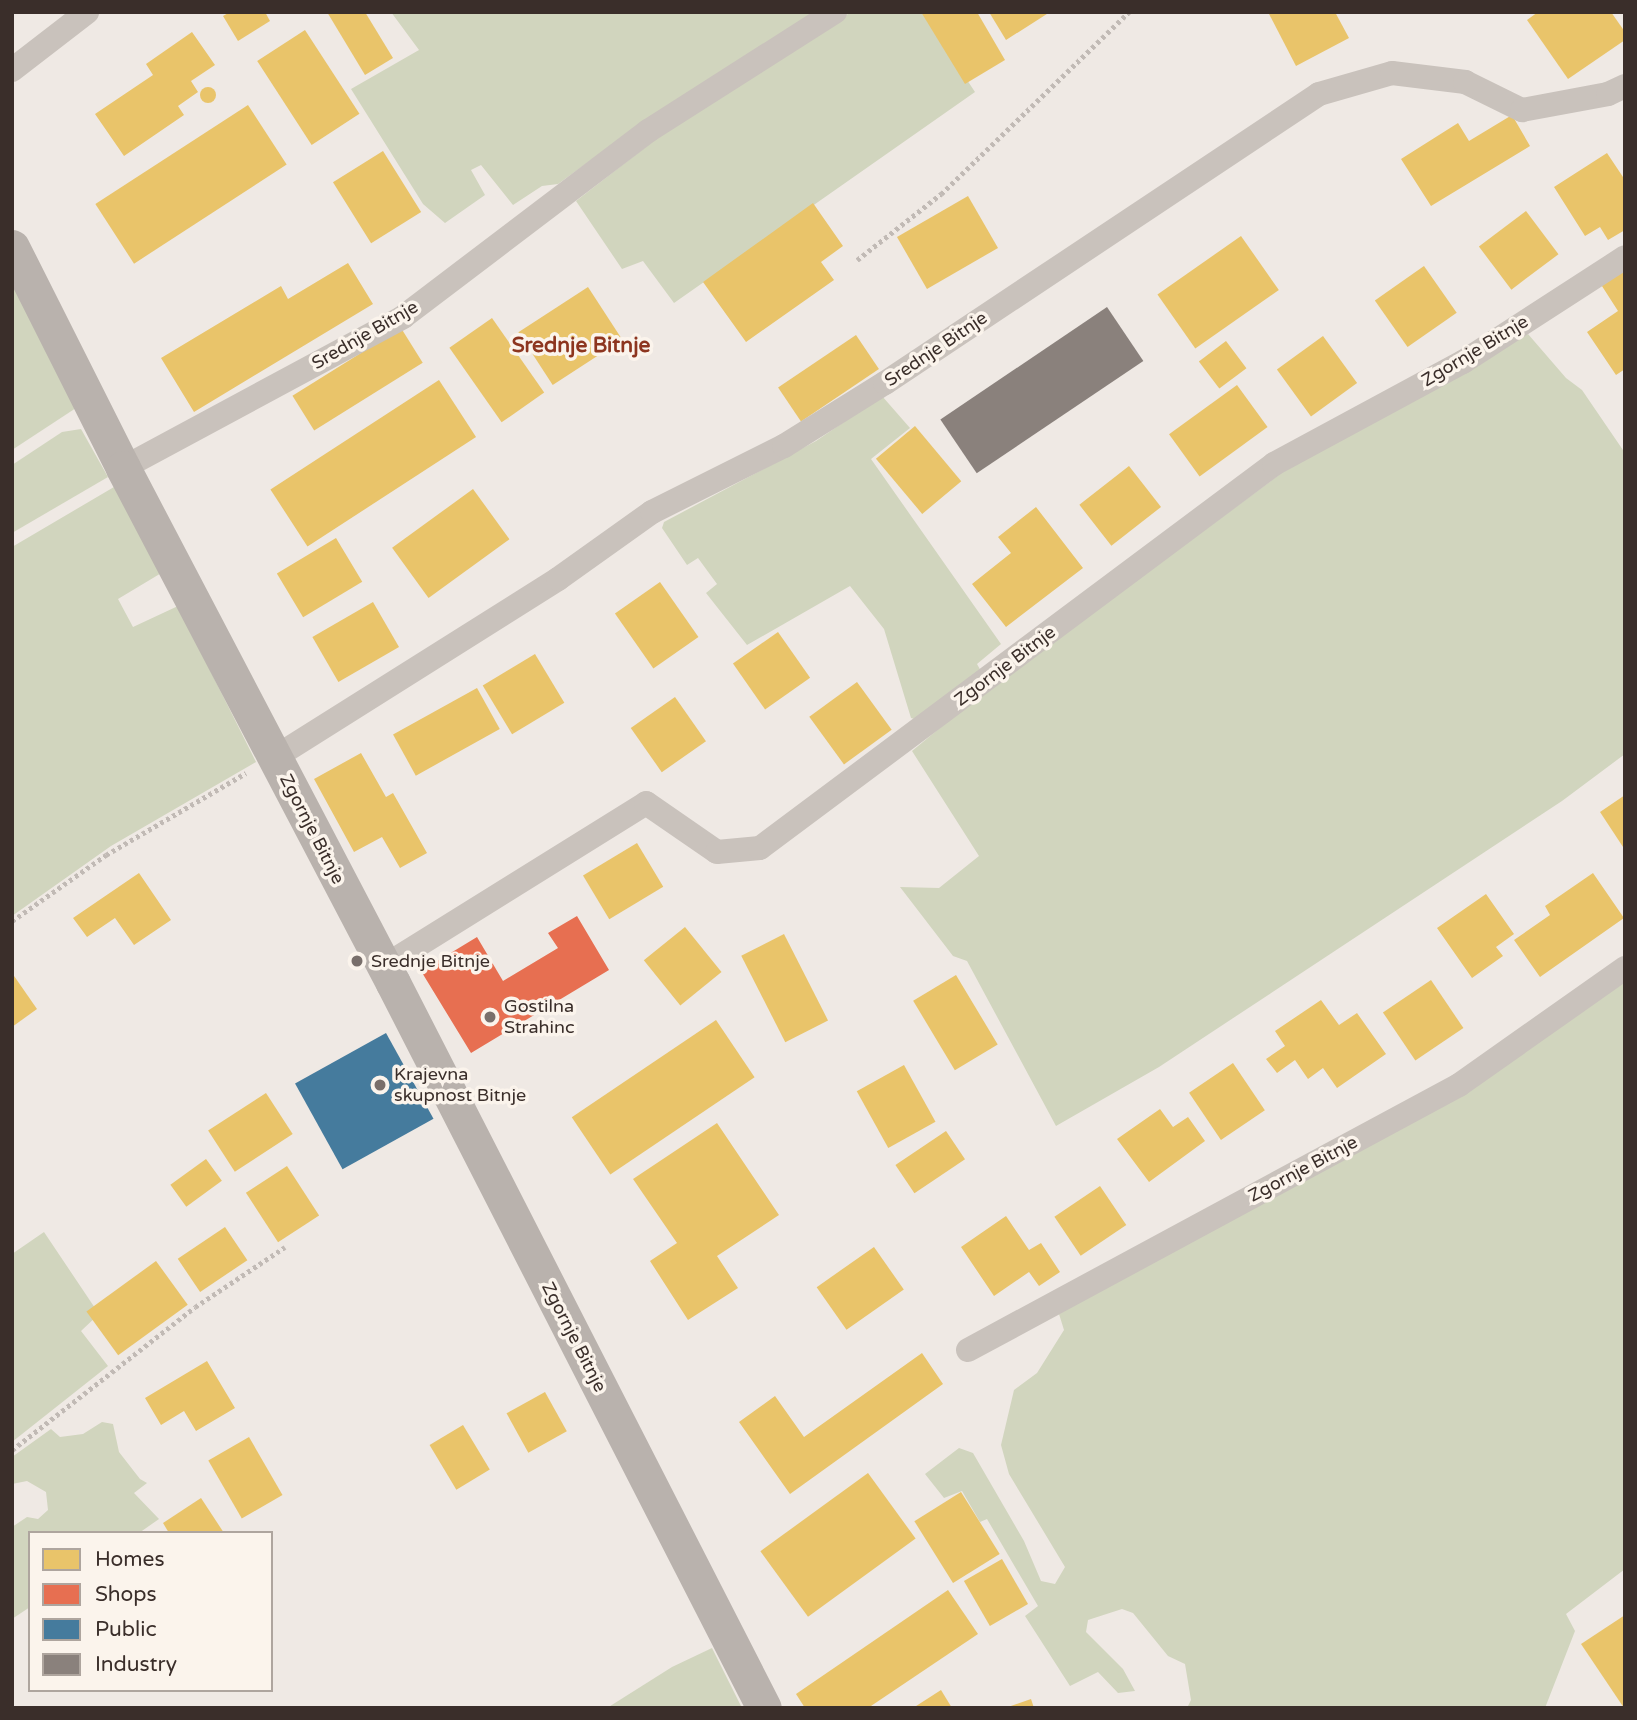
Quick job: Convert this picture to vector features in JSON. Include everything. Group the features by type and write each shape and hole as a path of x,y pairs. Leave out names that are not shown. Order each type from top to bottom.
{"main road":[{"path":"12,247 123,468 267,744"},
{"name":"Zgornje Bitnje","path":"267,744 764,1708"}],"street":[{"path":"12,70 88,12"},
{"name":"Srednje Bitnje","path":"123,468 403,317 648,131 835,12"},
{"name":"Srednje Bitnje","path":"267,744 558,579 652,512 784,446 874,390 1319,94 1392,73 1465,82 1522,110 1608,94 1625,86"},
{"name":"Zgornje Bitnje","path":"383,967 646,803 717,852 760,848 1274,464 1463,362 1625,257"},
{"name":"Zgornje Bitnje","path":"968,1350 1459,1085 1625,968"}],"path":[{"path":"857,260 951,186 1129,12"},
{"path":"12,921 267,744"},
{"path":"12,1450 195,1307 285,1247"}],"green space":[{"path":"391,12 815,12 642,123 558,184 542,186 513,205 481,165 471,170 485,195 445,223 423,204 351,89 419,50"},
{"path":"851,12 922,12 975,92 674,303 643,261 622,269 576,201 656,139"},
{"path":"12,278 76,408 12,450"},
{"path":"1528,334 1566,378 1582,390 1625,453 1625,754 1562,801 1159,1067 1056,1126 967,961 953,956 900,887 939,888 979,856 912,751 964,708 1283,472"},
{"path":"882,396 910,428 871,459 1001,644 977,664 982,673 918,720 911,718 884,629 850,586 747,645 706,593 717,584 698,558 687,565 662,528 664,522 816,441"},
{"path":"81,429 108,477 12,533 12,465 62,432"},
{"path":"114,487 163,572 118,599 133,627 178,606 256,762 111,846 12,916 12,547"},
{"path":"1625,980 1625,1569 1566,1614 1575,1631 1545,1708 1187,1708 1191,1700 1185,1664 1168,1656 1133,1613 1122,1609 1088,1620 1086,1632 1123,1669 1135,1691 1118,1693 1098,1672 1070,1686 1025,1616 1038,1606 987,1519 980,1522 962,1491 944,1498 925,1474 959,1448 973,1453 1024,1541 1041,1581 1055,1584 1065,1567 1009,1474 1001,1445 1014,1390 1037,1373 1064,1330 1059,1314"},
{"path":"44,1232 99,1314 81,1331 108,1366 12,1442 12,1254"},
{"path":"102,1422 113,1424 119,1452 140,1479 147,1483 134,1493 159,1519 142,1531 28,1531 28,1608 12,1619 12,1527 27,1517 38,1519 48,1510 46,1492 27,1481 12,1484 12,1457 51,1429 60,1437 83,1434"},
{"path":"712,1648 742,1708 607,1708 672,1667"}],"building: Homes":[{"path":"230,12 265,12 270,21 238,41 223,16"},
{"path":"327,12 365,12 393,58 365,75"},
{"path":"921,12 977,12 1005,60 965,84"},
{"path":"989,12 1050,12 1006,40"},
{"path":"1268,12 1335,12 1349,38 1296,66"},
{"path":"1538,12 1611,12 1625,32 1625,40 1568,79 1527,20"},
{"path":"305,30 359,114 312,145 257,61"},
{"path":"192,32 215,65 191,81 198,92 178,106 184,115 124,156 95,114 153,75 146,64"},
{"path":"208,87 214,89 214,101 208,103 202,101 200,95 202,89"},
{"path":"248,105 287,165 134,264 95,204"},
{"path":"1512,115 1530,146 1431,206 1401,159 1458,123 1469,141"},
{"path":"383,151 421,212 371,243 333,182"},
{"path":"1607,153 1625,180 1625,230 1608,240 1600,227 1585,236 1554,187"},
{"path":"968,196 998,248 927,289 897,237"},
{"path":"813,203 843,246 821,262 834,280 746,342 703,282"},
{"path":"1526,211 1558,254 1511,290 1479,247"},
{"path":"1241,236 1279,290 1195,349 1157,295"},
{"path":"348,263 373,304 194,412 161,358 281,286 288,299"},
{"path":"1424,266 1457,313 1408,347 1375,300"},
{"path":"1625,266 1625,369 1616,375 1587,332 1618,311 1600,283"},
{"path":"588,287 622,340 553,385 518,332"},
{"path":"492,318 544,393 502,422 449,348"},
{"path":"401,328 423,363 314,431 292,396"},
{"path":"856,335 879,369 801,422 778,388"},
{"path":"1323,336 1357,383 1311,416 1277,370"},
{"path":"1226,341 1246,368 1219,389 1199,361"},
{"path":"439,380 476,437 307,547 270,489"},
{"path":"1237,385 1268,427 1200,476 1169,434"},
{"path":"915,426 961,481 922,514 876,459"},
{"path":"1129,466 1161,507 1111,546 1079,505"},
{"path":"473,489 509,539 429,598 392,548"},
{"path":"1036,507 1083,568 1006,627 972,584 1011,553 998,537"},
{"path":"336,538 362,582 303,617 277,574"},
{"path":"660,582 698,637 653,668 615,614"},
{"path":"373,602 399,647 338,682 312,637"},
{"path":"778,632 810,678 765,709 733,664"},
{"path":"535,654 564,703 512,734 483,685"},
{"path":"857,682 892,730 844,764 809,717"},
{"path":"477,688 500,729 416,776 393,735"},
{"path":"675,697 706,741 662,772 631,728"},
{"path":"361,753 386,797 393,793 427,853 400,868 382,837 354,852 314,779"},
{"path":"1625,795 1625,850 1600,812"},
{"path":"637,843 663,887 609,919 583,875"},
{"path":"139,873 171,920 134,945 115,918 87,937 73,918"},
{"path":"1593,873 1624,918 1540,977 1514,940 1550,915 1545,906"},
{"path":"1486,894 1514,934 1496,947 1503,956 1472,978 1437,928"},
{"path":"685,927 722,972 680,1005 644,960"},
{"path":"784,934 828,1020 785,1042 741,956"},
{"path":"12,973 37,1009 12,1027"},
{"path":"956,975 998,1044 955,1070 913,1001"},
{"path":"1431,980 1463,1028 1415,1061 1383,1012"},
{"path":"1321,1000 1339,1025 1357,1013 1386,1054 1337,1088 1323,1068 1308,1079 1295,1060 1277,1073 1266,1059 1285,1046 1275,1031"},
{"path":"716,1020 755,1077 610,1175 572,1117"},
{"path":"1233,1063 1265,1110 1221,1140 1189,1093"},
{"path":"904,1065 936,1122 888,1148 857,1091"},
{"path":"266,1093 293,1134 235,1172 208,1131"},
{"path":"1160,1109 1173,1127 1188,1117 1205,1141 1149,1182 1117,1139"},
{"path":"717,1123 779,1215 717,1256 738,1288 688,1320 650,1261 677,1243 633,1179"},
{"path":"946,1131 965,1159 914,1193 895,1165"},
{"path":"206,1159 222,1181 186,1207 170,1185"},
{"path":"287,1166 319,1215 278,1242 246,1193"},
{"path":"1100,1186 1126,1225 1081,1256 1054,1217"},
{"path":"1006,1216 1029,1250 1041,1243 1060,1272 1039,1286 1029,1272 994,1296 961,1247"},
{"path":"225,1227 247,1260 200,1292 178,1259"},
{"path":"874,1247 904,1290 846,1330 817,1287"},
{"path":"156,1261 188,1305 118,1355 86,1312"},
{"path":"922,1353 943,1384 790,1494 739,1422 775,1396 804,1437"},
{"path":"207,1361 235,1408 196,1431 184,1411 161,1425 145,1398"},
{"path":"545,1392 567,1431 528,1453 507,1413"},
{"path":"463,1425 490,1470 456,1490 430,1445"},
{"path":"249,1437 282,1495 242,1519 208,1460"},
{"path":"868,1473 916,1539 808,1617 760,1551"},
{"path":"961,1492 1000,1554 953,1583 914,1521"},
{"path":"201,1498 223,1531 168,1531 163,1523"},
{"path":"1002,1559 1028,1604 990,1626 964,1581"},
{"path":"948,1590 978,1634 868,1708 805,1708 796,1694"},
{"path":"1625,1615 1625,1708 1624,1708 1581,1644"},
{"path":"941,1690 952,1708 913,1708"},
{"path":"1031,1699 1034,1708 1008,1708 1008,1707"}],"building: Shops":[{"name":"Gostilna Strahinc","path":"577,916 609,970 471,1053 421,971 477,937 503,981 558,948 548,933"}],"building: Public":[{"path":"386,1033 434,1119 343,1169 295,1083"}],"building: Industry":[{"path":"1107,307 1143,361 977,473 940,419"}],"place":[{"name":"Srednje Bitnje","path":"357,961"},
{"name":"Gostilna Strahinc","path":"490,1017"},
{"name":"Krajevna skupnost Bitnje","path":"380,1085"}],"district":[{"name":"Srednje Bitnje","path":"581,346"}]}
